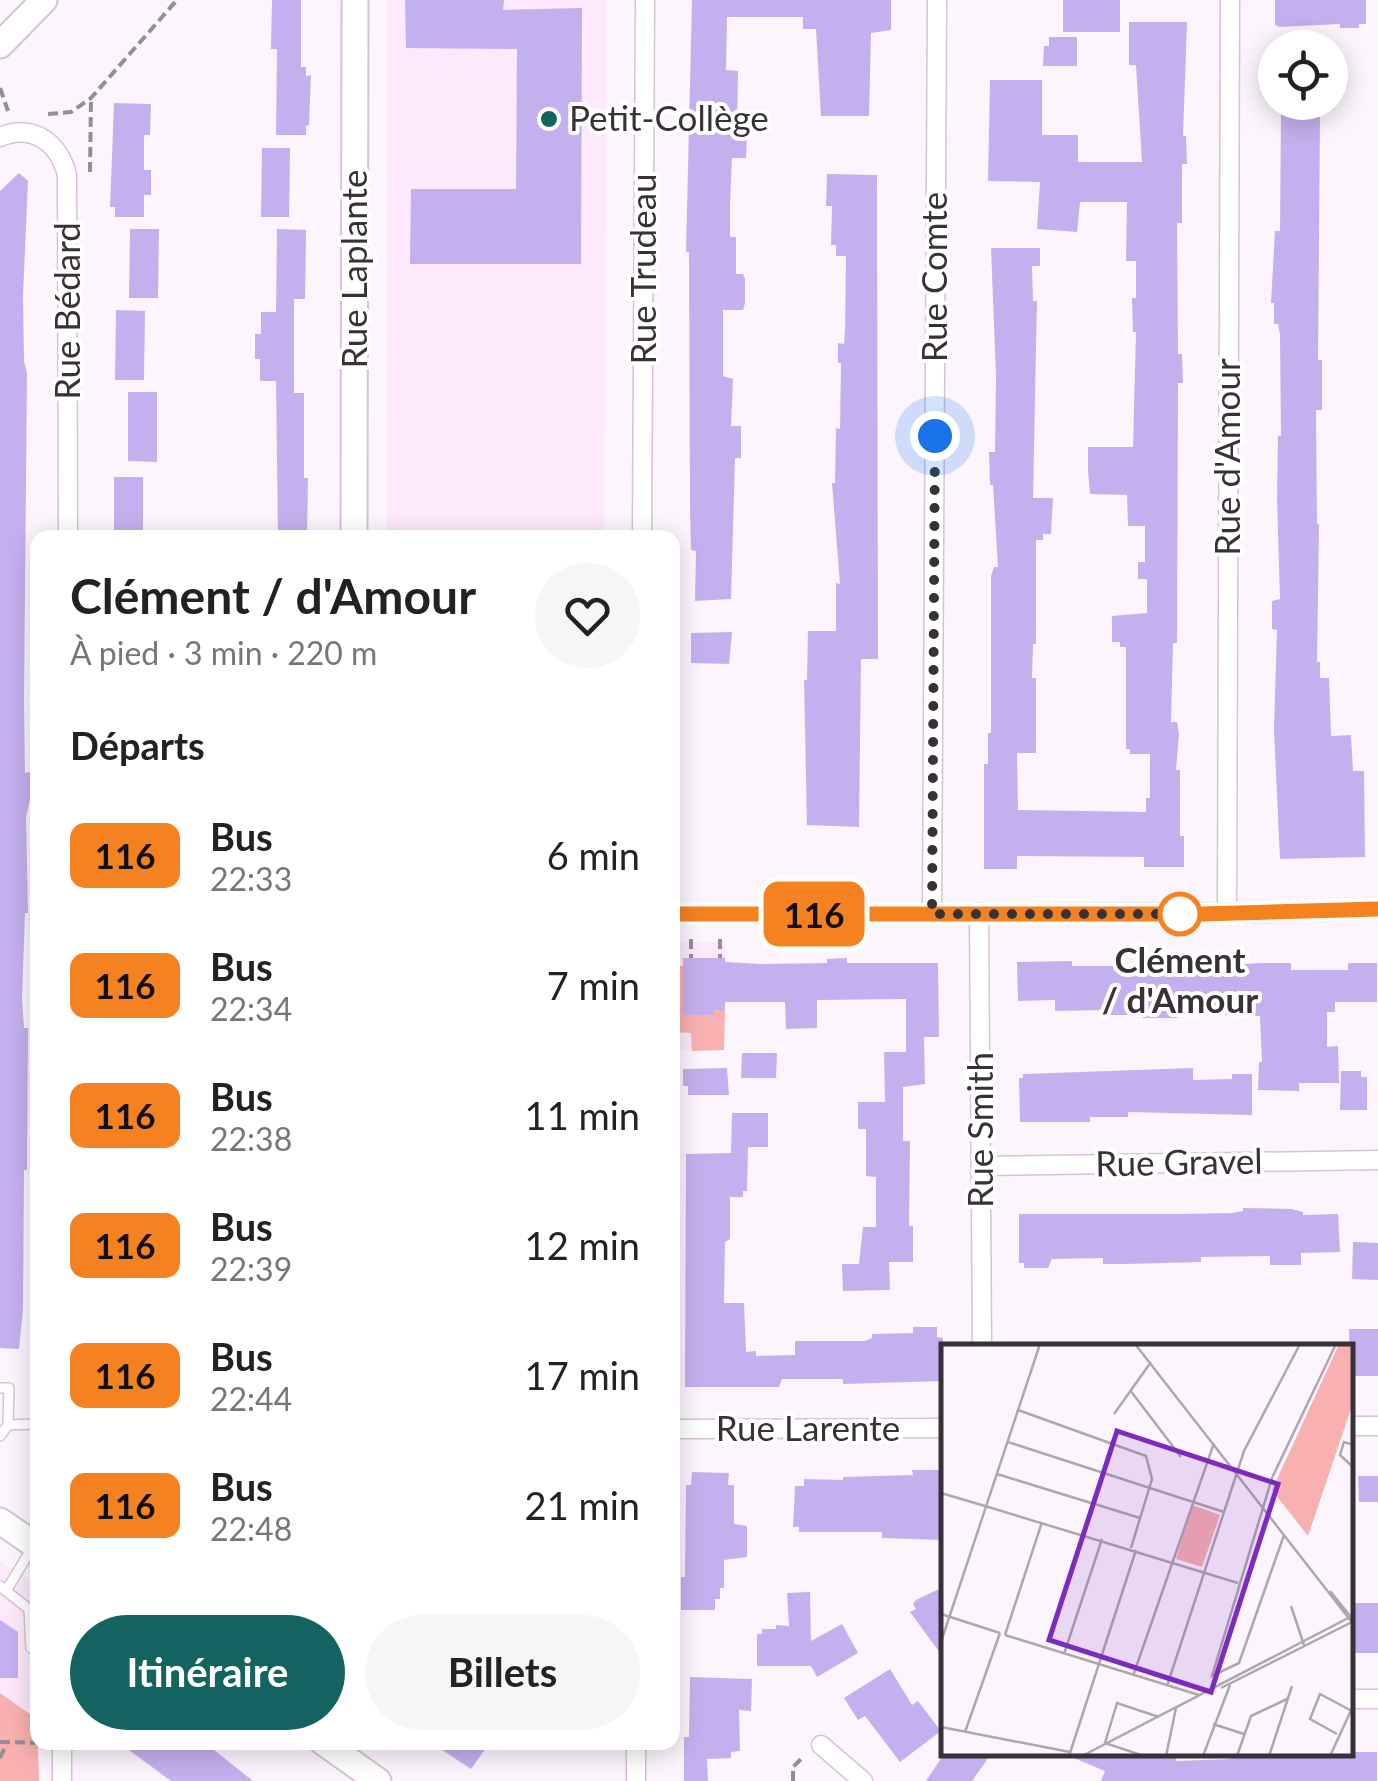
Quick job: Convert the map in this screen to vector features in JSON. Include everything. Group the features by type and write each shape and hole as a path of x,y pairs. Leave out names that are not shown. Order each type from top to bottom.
{"street":[{"path":"0,45 44,0"},
{"name":"Rue Laplante","path":"354,530 355,0"},
{"name":"Rue Trudeau","path":"642,530 644,0"},
{"name":"Rue Comte","path":"932,914 936,0"},
{"name":"Rue d'Amour","path":"1226,914 1230,0"},
{"name":"Rue Bédard","path":"0,137 20,132 48,141 60,155 67,175 68,530"},
{"path":"680,914 1226,914 1378,909"},
{"name":"Rue Smith","path":"980,914 982,1344"},
{"name":"Rue Gravel","path":"981,1166 1378,1160"},
{"name":"Rue Larente","path":"680,1429 941,1428"},
{"path":"0,1521 30,1542"},
{"path":"821,1745 863,1781"},
{"path":"62,1750 62,1781"},
{"path":"636,1750 636,1781"},
{"path":"350,1762 378,1781"}],"lane":[{"path":"0,1388 9,1388 8,1424 0,1436"},
{"path":"8,1424 30,1424"},
{"path":"30,1554 3,1588 29,1610 30,1648"}],"path":[{"path":"48,114 70,112 91,98 177,0"},
{"path":"0,88 8,111"},
{"path":"90,172 91,98"},
{"path":"691,939 691,958"},
{"path":"720,939 720,958"},
{"path":"0,1758 3,1742 30,1743"},
{"path":"792,1781 796,1762"}],"shaded area":[{"path":"387,0 607,0 604,530 387,530"},
{"path":"680,942 725,942 724,1050 680,1051"},
{"path":"680,966 684,1015 714,1015 714,1010 725,1010 724,1050 692,1051 691,1033 680,1032"},
{"path":"0,1561 30,1582 30,1714 0,1693"},
{"path":"0,1693 30,1714 30,1750 38,1750 39,1781 0,1781"}],"building":[{"path":"272,0 301,0 301,67 306,67 306,76 311,75 306,135 276,135 277,49 271,49"},
{"name":"Petit-Collège","path":"405,0 504,0 503,10 582,8 581,264 410,264 411,189 516,189 517,49 406,48"},
{"path":"692,0 891,0 891,30 871,33 869,116 821,116 816,29 803,29 803,17 727,17 726,70 738,71 737,125 746,125 747,133 746,158 732,158 730,203 730,237 736,237 736,274 743,274 745,279 745,303 743,310 723,310 723,376 733,379 731,426 741,426 741,458 735,458 731,599 695,601 686,252"},
{"path":"1063,0 1120,0 1120,32 1063,32"},
{"path":"1275,0 1366,0 1366,24 1359,24 1359,28 1340,28 1340,24 1280,27 1275,25"},
{"path":"1129,22 1187,22 1183,136 1187,164 1182,164 1182,223 1177,223 1178,354 1182,354 1183,383 1178,383 1177,643 1173,643 1171,722 1177,722 1179,734 1176,770 1180,770 1184,867 1144,867 1144,857 1017,856 1017,869 984,869 984,764 988,764 991,733 991,576 994,567 998,567 989,452 995,452 996,377 991,248 1040,248 1040,266 1032,266 1033,301 1037,301 1033,498 1053,498 1051,534 1036,540 1036,644 1032,678 1036,678 1036,753 1017,753 1018,810 1146,812 1146,798 1150,798 1150,754 1130,754 1130,749 1126,749 1126,647 1112,642 1112,616 1147,613 1147,579 1138,579 1138,562 1145,562 1145,526 1128,526 1127,495 1090,494 1088,470 1088,447 1133,447 1136,332 1132,298 1136,298 1136,261 1126,261 1127,202 1080,202 1077,232 1037,229 1040,182 988,181 990,80 1042,80 1042,135 1078,135 1078,162 1142,162 1136,65 1129,65"},
{"path":"1049,37 1077,37 1077,66 1043,66 1044,46 1049,46"},
{"path":"114,103 151,104 150,135 144,135 144,170 151,170 151,195 144,195 144,217 115,217 115,207 110,207"},
{"path":"1281,120 1320,120 1318,360 1322,360 1322,410 1316,410 1317,662 1320,678 1329,678 1331,736 1351,735 1353,771 1364,771 1365,857 1280,859 1274,729 1277,630 1272,629 1272,601 1280,599 1280,334 1271,303 1275,231 1280,231"},
{"path":"262,148 290,148 289,217 261,217"},
{"path":"19,173 28,181 23,295 27,373 24,702 25,773 30,772 30,799 26,817 28,913 22,999 24,1028 28,1028 27,1170 19,1349 0,1348 0,191"},
{"path":"827,174 877,175 878,659 861,659 859,827 807,825 804,680 808,631 836,631 836,583 840,584 832,483 836,428 840,429 838,343 844,344 846,256 836,256 836,245 831,245 832,206 826,206"},
{"path":"130,229 159,229 158,298 129,298"},
{"path":"277,229 306,230 305,299 294,299 294,393 304,393 307,530 278,530 276,381 260,381 260,359 255,359 255,334 261,334 261,312 276,312"},
{"path":"116,310 145,311 144,380 115,380"},
{"path":"128,392 157,392 157,462 128,461"},
{"path":"114,477 143,477 143,530 114,530"},
{"path":"732,632 729,664 691,663 691,633"},
{"path":"683,958 725,958 725,962 761,964 827,963 827,959 847,958 847,963 938,963 939,1037 924,1037 925,1084 903,1087 903,1141 910,1141 909,1226 913,1226 913,1262 889,1262 890,1290 843,1291 842,1264 859,1264 863,1227 876,1227 876,1177 866,1176 866,1129 858,1129 858,1102 885,1102 884,1052 906,1052 906,999 817,1000 817,1028 786,1029 785,1002 725,1002 725,1010 714,1010 714,1015 683,1015"},
{"path":"1072,961 1072,966 1177,966 1177,973 1224,973 1224,968 1260,963 1291,963 1291,970 1348,970 1348,963 1377,963 1377,1002 1335,1002 1335,1012 1327,1012 1327,1047 1338,1046 1339,1083 1299,1083 1299,1091 1258,1090 1262,1062 1260,1016 1225,1012 1143,1018 1103,1015 1103,1010 1055,1011 1055,1000 1018,1001 1017,962"},
{"path":"742,1053 777,1053 776,1078 741,1078"},
{"path":"727,1068 729,1095 688,1095 688,1086 683,1086 683,1069"},
{"path":"1193,1068 1193,1080 1252,1074 1252,1115 1128,1112 1128,1117 1090,1117 1090,1122 1020,1122 1019,1078 1023,1074"},
{"path":"1341,1071 1361,1071 1361,1077 1367,1077 1367,1110 1340,1110"},
{"path":"732,1113 768,1113 768,1147 748,1147 747,1191 743,1191 743,1197 730,1197 730,1239 725,1242 724,1303 744,1303 746,1352 756,1351 756,1356 795,1355 795,1341 865,1341 872,1334 913,1333 913,1327 937,1327 937,1337 943,1338 941,1381 843,1384 843,1379 782,1379 779,1387 685,1387 686,1154 731,1153"},
{"path":"1243,1208 1292,1209 1303,1215 1338,1214 1340,1252 1301,1253 1301,1265 1270,1265 1270,1256 1126,1264 1103,1264 1103,1258 1052,1259 1048,1268 1024,1268 1024,1263 1019,1263 1019,1214 1232,1213"},
{"path":"1353,1242 1378,1243 1378,1280 1352,1279"},
{"path":"1349,1329 1378,1329 1378,1376 1353,1376 1353,1344 1349,1344"},
{"path":"912,1470 941,1470 941,1540 882,1538 882,1532 799,1532 799,1527 793,1527 795,1486 804,1486 804,1479 913,1475"},
{"path":"692,1472 729,1473 728,1485 734,1485 734,1524 747,1526 747,1557 724,1560 724,1588 720,1588 720,1599 715,1599 715,1610 681,1610 686,1485 691,1485"},
{"path":"1358,1476 1378,1476 1378,1502 1359,1502"},
{"path":"941,1588 941,1654 910,1612 916,1609 916,1600"},
{"path":"810,1592 811,1641 842,1624 858,1653 817,1677 811,1666 757,1666 757,1634 762,1634 762,1629 776,1629 776,1625 789,1626 787,1593"},
{"path":"1353,1603 1378,1603 1378,1653 1353,1653"},
{"path":"0,1620 18,1632 18,1678 0,1678"},
{"path":"890,1669 912,1705 918,1701 941,1731 900,1762 865,1716 858,1720 844,1698"},
{"path":"690,1677 752,1679 751,1711 739,1710 740,1751 731,1752 731,1758 707,1759 708,1781 684,1781"},
{"path":"129,1750 214,1750 253,1781 171,1781"},
{"path":"442,1750 484,1750 471,1769"},
{"path":"1353,1752 1377,1752 1377,1781 1101,1781 1105,1771 1069,1756 1177,1756 1176,1761 1231,1756 1353,1756"},
{"path":"943,1756 990,1756 972,1781 926,1781"}],"bus line":[{"name":"116","path":"680,914 1201,914 1378,909"}],"place":[{"name":"Petit-Collège","path":"549,119"},
{"name":"Clément / d'Amour","path":"1180,914"}],"route":[{"path":"935,436 932,914 1188,914 1180,914"}]}
